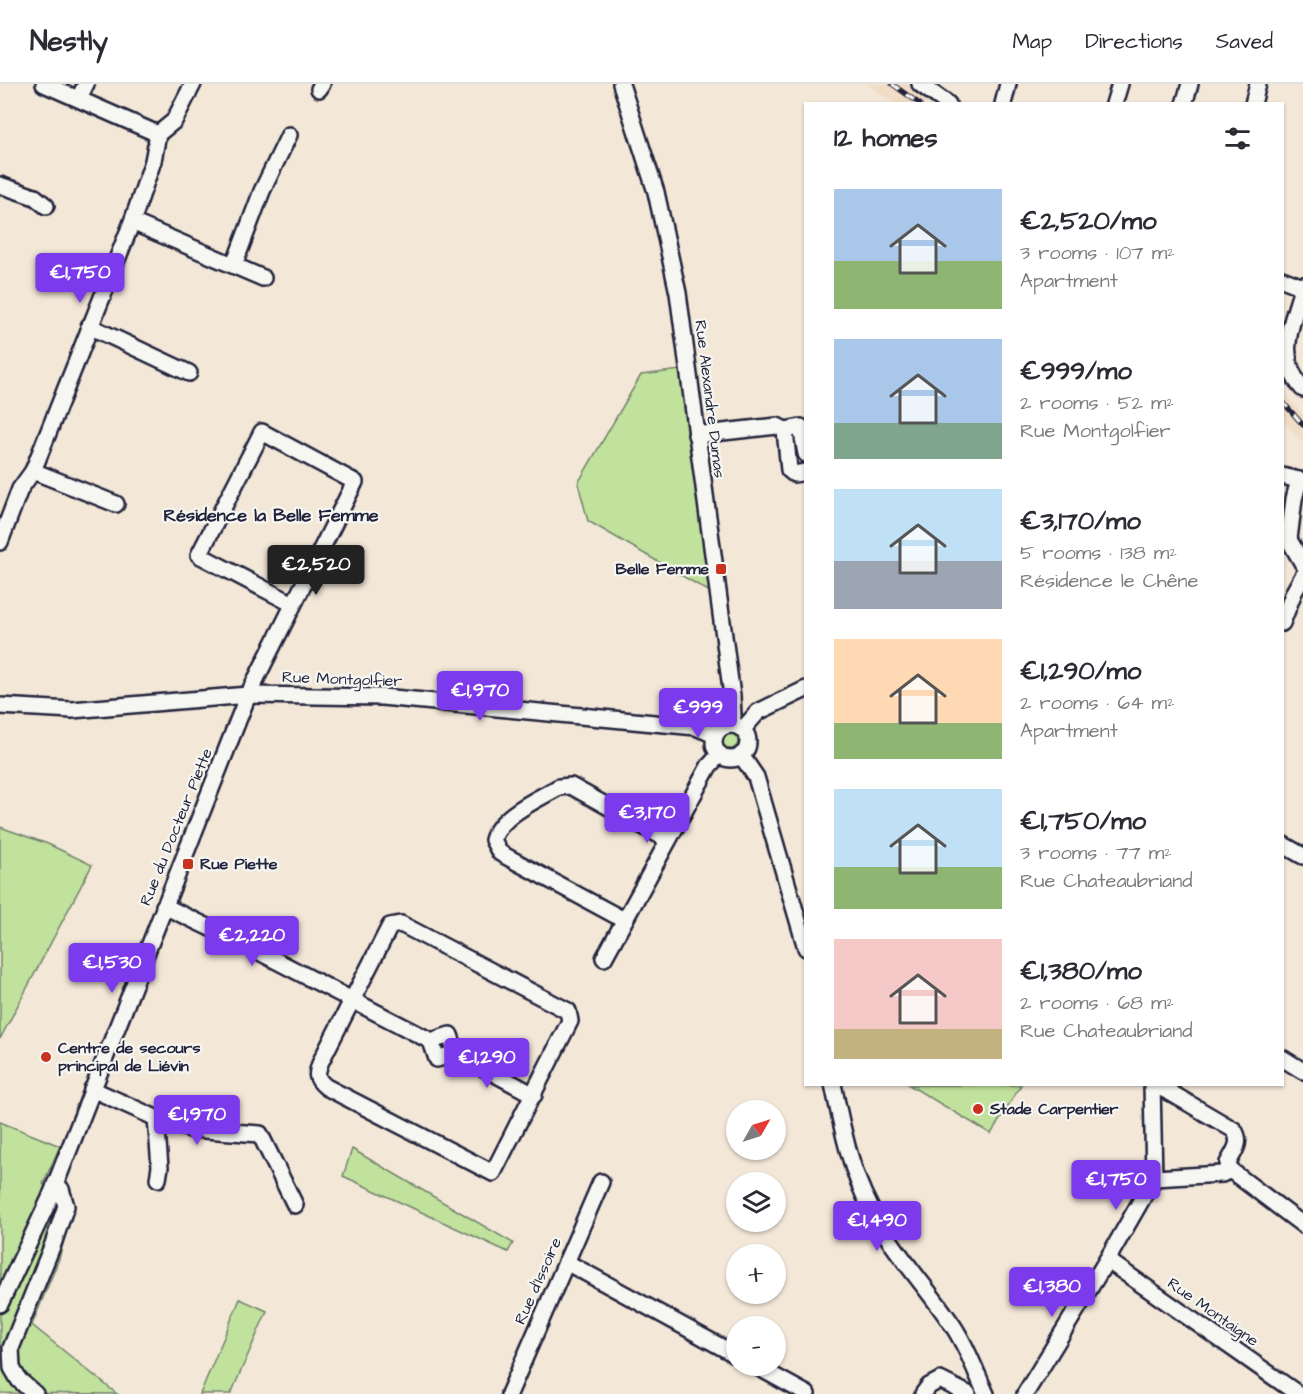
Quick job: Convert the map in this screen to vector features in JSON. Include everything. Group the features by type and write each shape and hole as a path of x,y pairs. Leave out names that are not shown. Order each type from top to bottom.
{"street":[{"path":"44,84 158,134"},
{"path":"79,98 86,84"},
{"path":"0,542 20,489 33,471 132,222 153,161 158,134 174,121 193,84"},
{"name":"Rue Alexandre Dumas","path":"621,84 647,160 665,226 678,293 733,716 737,727"},
{"path":"920,84 943,95"},
{"path":"1004,102 1008,84"},
{"path":"1115,102 1120,84"},
{"path":"1185,102 1190,84"},
{"path":"1254,102 1258,84"},
{"path":"234,265 262,191 289,135"},
{"path":"0,185 35,197 46,206"},
{"path":"132,222 144,225 263,278"},
{"path":"1284,280 1303,286 1287,342 1287,361 1294,378 1303,389"},
{"path":"90,326 189,373"},
{"path":"696,435 777,426 784,430 801,427 804,443"},
{"path":"784,430 789,470 794,474 804,472"},
{"path":"248,695 355,482 262,432 199,555 293,604"},
{"path":"33,471 116,504"},
{"path":"1284,476 1301,480 1286,534 1303,564"},
{"path":"1284,618 1303,576"},
{"path":"737,727 746,734 747,746 741,755 730,758 720,754 715,746 716,735 722,728 737,727 758,712 804,690"},
{"name":"Rue Montgolfier","path":"0,706 72,710 248,695 382,697 696,727 716,735"},
{"name":"Rue du Docteur Piette","path":"0,1304 55,1184 248,695"},
{"path":"732,702 758,712"},
{"path":"604,958 709,766 720,754"},
{"path":"741,755 756,777 804,941"},
{"path":"624,920 500,853 493,840 497,828 502,822 559,787 571,786 668,840"},
{"path":"1284,845 1303,856"},
{"path":"164,906 246,945 431,1041 437,1059 456,1053 534,1095"},
{"path":"401,924 568,1011 570,1021 493,1173 326,1087 318,1080 316,1073 352,1000 390,926 401,924"},
{"path":"1284,1059 1303,1071"},
{"path":"833,1086 848,1150 869,1205 893,1246 950,1320 986,1394"},
{"path":"1025,1394 1154,1178 1153,1086"},
{"path":"1157,1086 1234,1130 1239,1142 1228,1162 1230,1170 1303,1225"},
{"path":"92,1089 156,1118 190,1129 260,1134 295,1205"},
{"path":"156,1118 160,1167 158,1179"},
{"path":"1154,1178 1222,1173 1230,1170"},
{"name":"Rue d'Issoire","path":"508,1394 601,1182"},
{"path":"35,1394 19,1380 12,1368 11,1348 66,1206 61,1189 55,1184"},
{"name":"Rue Montaigne","path":"1107,1260 1288,1391"},
{"path":"566,1262 726,1350"},
{"path":"774,1376 807,1394"},
{"path":"923,1394 929,1386 940,1380 968,1394"}],"shaded area":[{"path":"867,84 910,84 937,102 893,102"},
{"path":"1284,393 1303,414 1303,443 1284,421"}],"green space":[{"path":"680,370 711,581 710,592 588,521 578,483 641,375"},
{"path":"727,733 733,733 738,741 736,747 727,749 722,744 722,738"},
{"path":"0,827 48,844 92,865 0,1039"},
{"name":"Stade Carpentier","path":"911,1086 1020,1086 991,1134"},
{"path":"0,1122 60,1146 43,1184 74,1202 59,1259 32,1325 117,1394 0,1393"},
{"path":"352,1149 513,1243 508,1252 343,1176"},
{"path":"240,1299 267,1311 231,1394 200,1394"}],"railway":[{"path":"892,84 917,102"},
{"path":"1284,403 1303,425"}],"place":[{"name":"Belle Femme","path":"721,569"},
{"name":"Rue Piette","path":"188,864"},
{"name":"Centre de secours principal de Liévin","path":"46,1057"},
{"name":"Stade Carpentier","path":"978,1109"}],"district":[{"name":"Résidence la Belle Femme","path":"271,515"}]}
